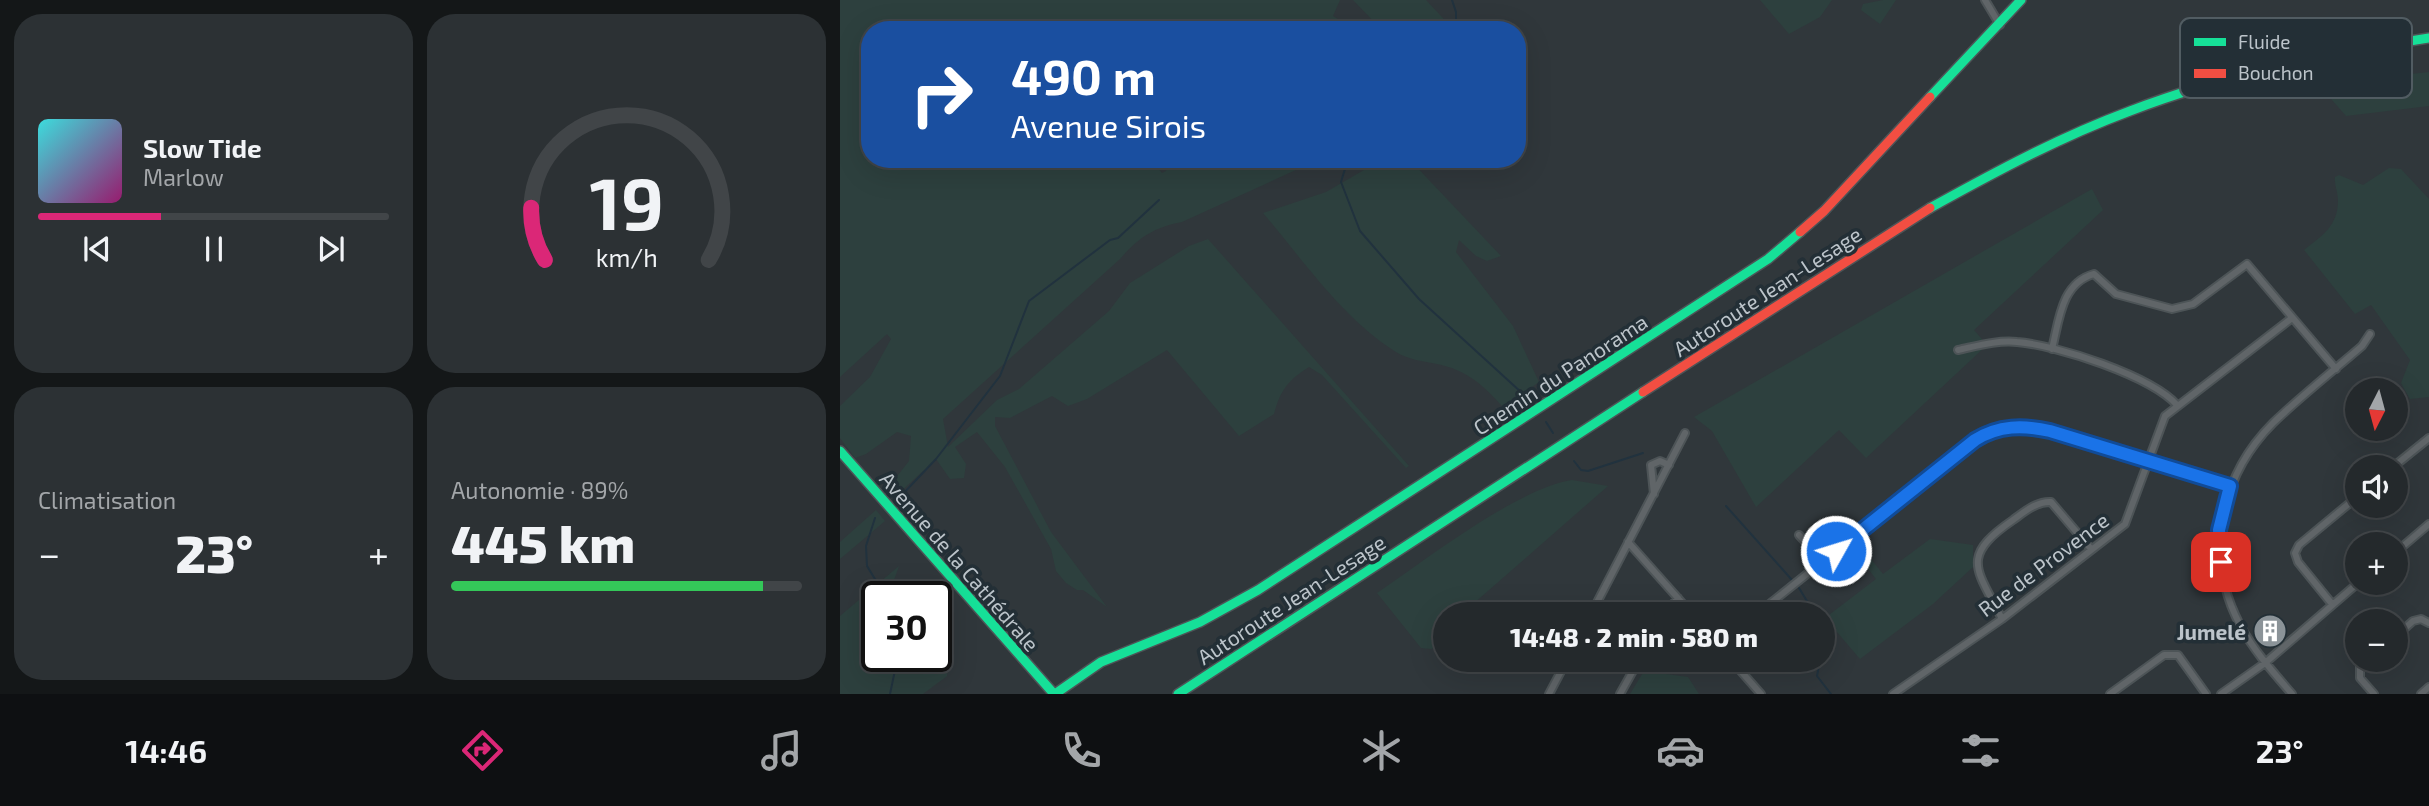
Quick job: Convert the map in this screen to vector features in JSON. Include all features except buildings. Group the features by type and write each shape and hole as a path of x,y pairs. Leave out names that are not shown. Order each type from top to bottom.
{"main road":[{"name":"Chemin du Panorama","path":"1054,694 1101,662 1200,622 1250,595 1768,259 1824,211 2021,0"},
{"name":"Autoroute Jean-Lesage","path":"1178,694 1898,226 2008,165 2090,126 2180,94"},
{"name":"Avenue de la Cathédrale","path":"840,451 1054,694"}],"street":[{"path":"1985,0 2000,25"},
{"path":"2052,349 2063,301 2082,278 2094,274 2116,294 2172,309 2193,304 2247,264 2336,369"},
{"name":"Rue de Provence","path":"1893,694 2002,619 2125,524 2165,415 2292,318"},
{"path":"2292,694 2265,663 2239,623 2223,576 2219,530 2230,486 2248,453 2272,424 2362,346 2370,334"},
{"path":"1958,350 2016,341 2052,349 2140,378 2167,393 2177,405"},
{"path":"1772,602 1966,447 1990,432 2014,426 2040,429 2230,486"},
{"path":"1597,602 1685,433"},
{"path":"2408,455 2429,438"},
{"path":"1654,496 1651,465 1660,461 1669,465"},
{"path":"2002,619 1977,563 1980,547 1994,535 2037,505 2051,502 2091,549"},
{"path":"2332,604 2298,562 2295,553 2299,545 2345,507"},
{"path":"2408,542 2429,524"},
{"path":"1800,535 1823,561"},
{"path":"1628,542 1682,602"},
{"path":"2221,694 2265,663 2345,594"},
{"path":"1675,602 1678,598"},
{"path":"2408,625 2421,619 2429,623"},
{"path":"2110,694 2164,655 2178,655 2206,694"},
{"path":"1549,694 1561,672"},
{"path":"1620,694 1632,672"},
{"path":"1742,672 1761,694"},
{"path":"2358,672 2374,694"},
{"path":"2421,694 2429,687"}],"green space":[{"path":"840,0 1340,0 1333,16 1341,21 861,21 861,168 1158,168 1162,173 1166,168 1300,168 1182,222 1155,230 1140,239 943,419 948,447 997,400 1019,389 1109,311 1130,283 1189,246 1208,239 1409,466 1406,468 1322,375 1309,367 1286,387 1274,414 1239,436 1167,350 1087,399 1068,406 1052,396 1010,418 995,417 995,426 1051,532 1107,607 1083,590 1077,590 1066,583 1056,571 1051,549 1005,467 977,432 955,447 966,464 964,478 950,479 936,459 897,495 891,484 909,461 911,436 897,432 866,454 855,458 840,438 840,406 870,377 891,339 887,334 840,377"},
{"path":"1353,0 1426,0 1446,21 1373,21"},
{"path":"1760,0 1832,0 1820,17 1789,34"},
{"path":"1896,0 1880,24 1861,10 1863,4"},
{"path":"2429,72 2429,106 2346,116 2330,98 2412,98 2412,74"},
{"path":"1367,168 1418,168 1501,256 1487,261 1476,256 1459,240 1456,252 1513,326 1539,382 1503,407 1466,374 1406,357 1358,323 1263,213 1326,192"},
{"path":"2389,168 2401,169 2429,199 2429,397 2410,399 2408,378 2403,378 2410,360 2371,305 2355,314 2304,250 2328,229 2335,217 2338,200 2335,177 2339,175 2363,185"},
{"path":"2092,189 2103,210 1974,330 1987,345 1866,458 1839,430 1756,507 1712,431 1694,417"},
{"path":"1572,480 1608,486 1475,602 1433,602 1433,648 1421,648 1377,593 1472,527 1550,486"},
{"path":"876,510 885,521 840,559 840,542"},
{"path":"1930,539 1973,545 1973,567 1933,604 1860,659 1835,630 1835,610 1876,579 1851,547 1857,542 1883,574"},
{"path":"899,566 894,581 881,581"},
{"path":"861,598 861,672 947,672 947,676 923,694 840,694 840,616"},
{"path":"1643,672 1651,672 1688,677 1699,694 1630,694"}],"waterway":[{"path":"1452,0 1456,21"},
{"path":"1345,168 1341,182 1360,231 1419,299 1532,402"},
{"path":"899,498 936,459 1000,376 1029,301 1110,240 1118,238 1159,200"},
{"path":"1546,422 1553,433"},
{"path":"1574,461 1581,470 1588,471 1643,453"},
{"path":"1726,506 1792,580"},
{"path":"875,518 866,546 867,566 876,581"},
{"path":"1799,588 1808,602"},
{"path":"890,694 895,672"},
{"path":"1818,672 1817,676 1831,694"}],"traffic: fast":[{"path":"1930,97 2021,0"},
{"path":"2412,41 2429,38"},
{"path":"1930,208 2053,144 2104,121 2180,93"},
{"path":"1055,694 1101,662 1200,622 1258,590 1768,259 1800,232"},
{"path":"1178,694 1643,392"},
{"path":"840,451 1054,694"}],"traffic: jam":[{"path":"1800,232 1824,211 1930,97"},
{"path":"1643,392 1930,208"}],"place":[{"name":"Jumelé","path":"2270,631"}],"route":[{"path":"1836,551 1975,440 1990,432 2022,426 2050,431 2230,486 2219,530 2221,562"}]}
